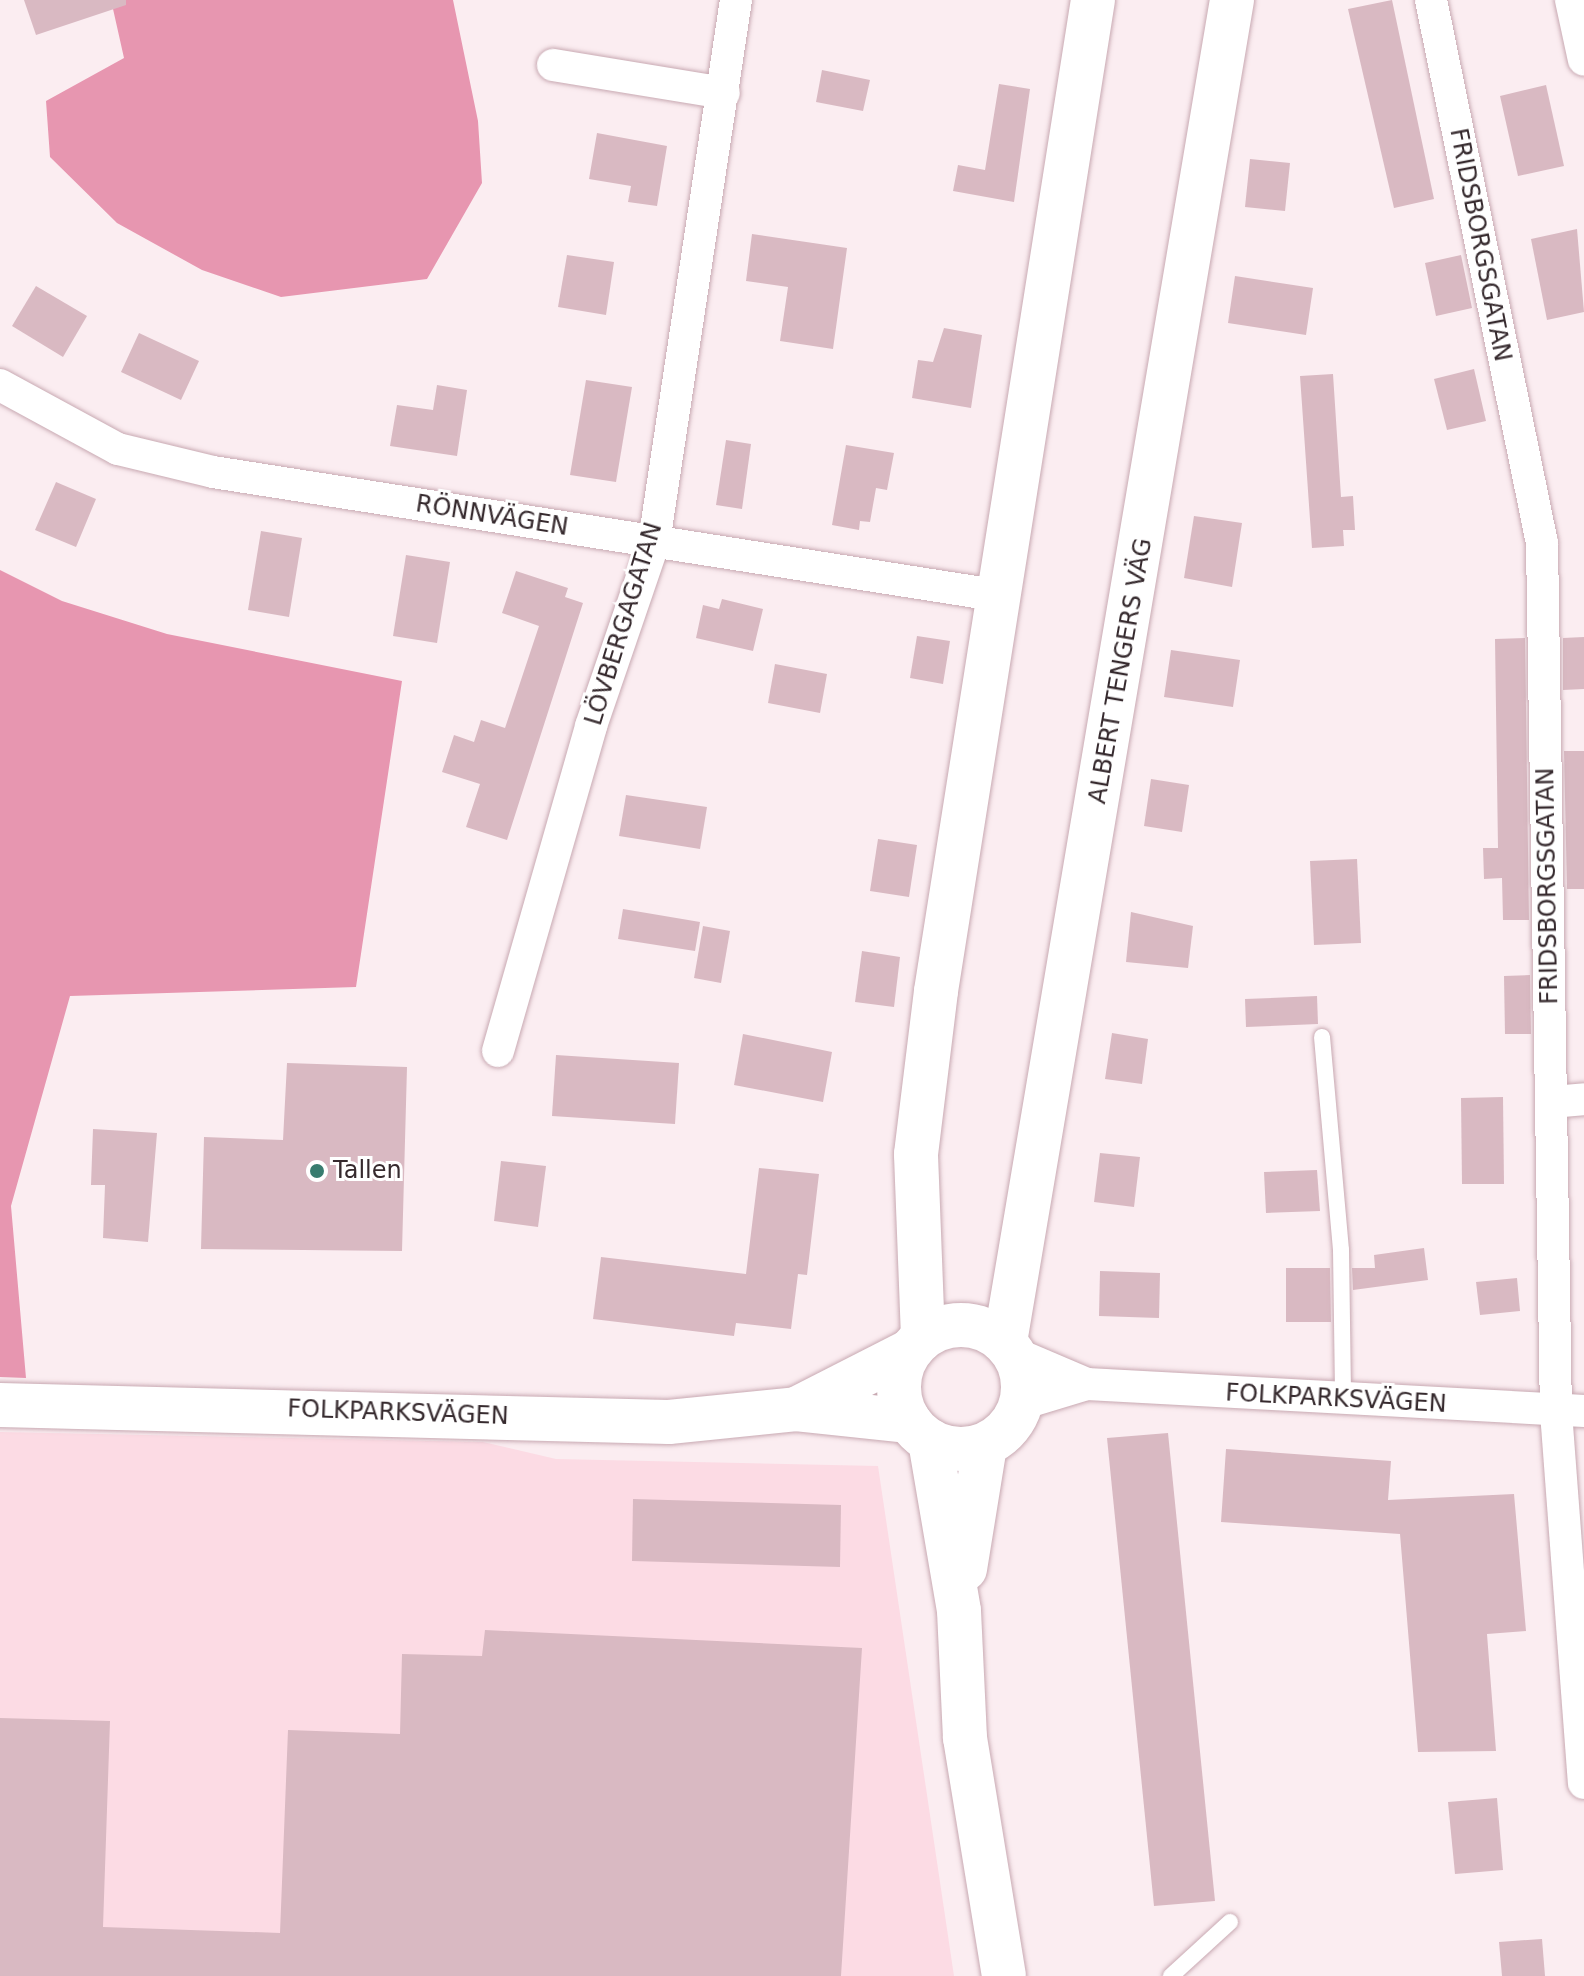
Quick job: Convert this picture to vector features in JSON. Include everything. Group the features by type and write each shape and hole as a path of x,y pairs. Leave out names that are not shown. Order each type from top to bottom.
{"main road":[{"path":"1004,1976 965,1738 959,1611 920,1431 898,1386 916,1344 916,1154 1093,0"},
{"name":"ALBERT TENGERS VÄG","path":"1010,1347 1232,0"},
{"path":"916,1344 965,1324 1010,1347 1021,1404 1008,1429 985,1445 959,1611"},
{"name":"FOLKPARKSVÄGEN","path":"796,1409 916,1344"},
{"name":"FOLKPARKSVÄGEN","path":"0,1405 669,1422 796,1409 920,1431"},
{"path":"920,1431 985,1445"}],"street":[{"name":"LÖVBERGAGATAN","path":"498,1051 591,726 654,542 736,0"},
{"name":"FRIDSBORGSGATAN","path":"1431,0 1542,543 1552,1102 1570,1412 1584,1783"},
{"path":"1571,0 1584,60"},
{"path":"553,65 724,93"},
{"name":"RÖNNVÄGEN","path":"0,385 118,449 213,472 1001,596"},
{"path":"1552,1102 1584,1099"},
{"name":"FOLKPARKSVÄGEN","path":"1010,1347 1087,1384"},
{"name":"FOLKPARKSVÄGEN","path":"1021,1404 1087,1384 1570,1412"}],"lane":[{"path":"1322,1037 1341,1250 1343,1399"},
{"path":"1171,1976 1230,1922"}],"shaded area":[{"path":"111,0 453,0 478,121 482,183 427,279 281,297 202,270 117,223 50,157 46,101 124,58"},
{"path":"0,570 62,601 167,634 402,681 356,987 70,996 11,1206 26,1378 0,1377"},
{"path":"0,1432 483,1442 556,1459 878,1466 954,1976 0,1976"}],"building":[{"path":"24,0 126,0 126,5 36,35"},
{"path":"1392,0 1434,199 1394,208 1348,9"},
{"path":"822,70 870,80 863,111 816,102"},
{"path":"999,84 1030,89 1014,202 953,191 958,165 985,170"},
{"path":"1546,85 1564,166 1518,176 1500,96"},
{"path":"597,133 667,146 657,206 628,202 631,186 589,179"},
{"path":"1250,159 1290,163 1285,211 1245,207"},
{"path":"1577,229 1584,312 1547,320 1531,239"},
{"path":"752,234 847,248 833,349 780,341 788,287 746,281"},
{"path":"567,255 614,262 606,315 558,307"},
{"path":"1461,255 1472,308 1436,316 1425,263"},
{"path":"1235,276 1313,288 1306,335 1228,323"},
{"path":"36,286 87,316 63,357 12,326"},
{"path":"944,328 982,335 971,408 912,398 918,360 933,362"},
{"path":"139,333 199,361 181,400 121,372"},
{"path":"1474,369 1486,421 1447,430 1434,379"},
{"path":"1333,374 1341,497 1353,496 1355,530 1343,530 1344,546 1312,548 1300,376"},
{"path":"586,380 632,387 616,482 570,475"},
{"path":"437,385 467,390 457,456 390,446 397,405 433,410"},
{"path":"726,440 751,444 742,509 716,505"},
{"path":"846,445 894,453 887,490 876,488 870,522 860,521 859,530 832,525"},
{"path":"56,482 96,499 76,547 35,530"},
{"path":"1194,516 1242,523 1232,587 1184,578"},
{"path":"261,531 302,538 289,617 248,610"},
{"path":"406,555 450,562 437,643 393,636"},
{"path":"516,571 568,588 565,597 583,603 507,840 466,827 480,784 442,772 454,735 474,742 481,720 505,728 539,626 502,613"},
{"path":"722,599 763,609 753,651 696,638 703,605 719,609"},
{"path":"917,636 950,641 943,684 910,678"},
{"path":"1584,637 1584,689 1563,690 1563,638"},
{"path":"1525,638 1529,920 1503,920 1502,878 1484,879 1483,848 1498,848 1495,639"},
{"path":"1171,650 1240,660 1233,707 1164,697"},
{"path":"775,664 827,674 820,713 768,703"},
{"path":"1564,751 1584,751 1584,889 1567,889"},
{"path":"1151,779 1189,785 1182,832 1144,826"},
{"path":"626,795 707,807 700,849 619,836"},
{"path":"878,839 917,845 909,897 870,891"},
{"path":"1357,859 1361,943 1314,945 1310,861"},
{"path":"623,909 700,922 695,951 618,939"},
{"path":"1131,912 1193,926 1188,968 1126,962"},
{"path":"703,926 730,931 721,983 694,978"},
{"path":"862,951 900,957 894,1007 855,1002"},
{"path":"1530,975 1531,1034 1505,1034 1504,976"},
{"path":"1317,996 1318,1024 1246,1027 1245,999"},
{"path":"1112,1033 1148,1039 1142,1084 1105,1079"},
{"path":"743,1034 832,1052 823,1102 734,1085"},
{"path":"556,1055 679,1063 675,1124 552,1116"},
{"path":"287,1063 407,1067 402,1251 201,1249 204,1137 283,1140"},
{"path":"1503,1097 1504,1184 1462,1184 1461,1098"},
{"path":"93,1129 157,1133 148,1242 103,1238 105,1185 91,1185"},
{"path":"1100,1153 1140,1157 1134,1207 1094,1202"},
{"path":"501,1161 546,1166 538,1227 494,1221"},
{"path":"759,1168 819,1174 807,1275 798,1274 791,1329 736,1323 734,1336 593,1319 601,1257 746,1274"},
{"path":"1317,1170 1320,1211 1266,1213 1264,1172"},
{"path":"1424,1248 1428,1280 1353,1290 1352,1268 1375,1268 1374,1255"},
{"path":"1286,1268 1330,1268 1331,1322 1286,1322"},
{"path":"1100,1271 1160,1273 1159,1318 1099,1316"},
{"path":"1517,1278 1520,1311 1480,1315 1476,1282"},
{"path":"1168,1433 1215,1901 1154,1906 1107,1438"},
{"path":"1226,1449 1391,1461 1388,1500 1514,1494 1526,1631 1487,1634 1496,1751 1418,1752 1400,1534 1221,1522"},
{"path":"633,1499 841,1505 840,1567 632,1561"},
{"path":"485,1630 862,1648 841,1976 0,1976 0,1718 110,1721 103,1927 280,1933 288,1730 400,1734 402,1654 482,1656"},
{"path":"1497,1798 1503,1870 1455,1874 1448,1802"},
{"path":"1542,1939 1545,1976 1502,1976 1499,1942"}],"place":[{"name":"Tallen","path":"317,1171"}]}
